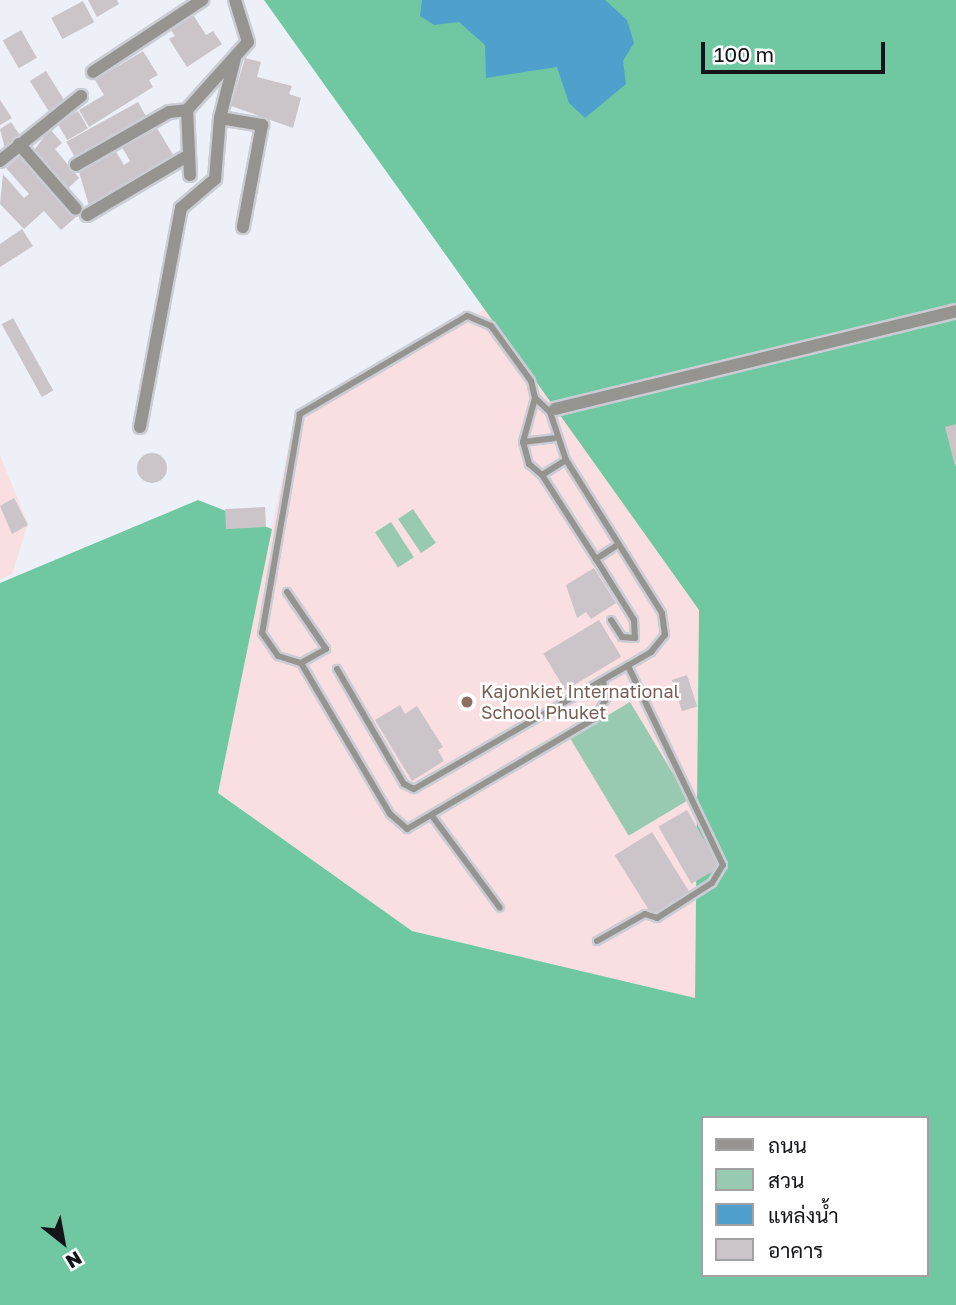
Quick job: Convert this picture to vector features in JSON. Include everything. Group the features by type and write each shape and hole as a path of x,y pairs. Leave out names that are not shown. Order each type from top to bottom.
{"street":[{"path":"93,72 202,0"},
{"path":"76,165 169,112 187,110 235,58 249,33 234,0"},
{"path":"140,427 181,208 215,179 220,118 235,58"},
{"path":"0,161 82,96"},
{"path":"187,110 190,175"},
{"path":"220,118 262,125 243,227"},
{"path":"19,144 81,212 189,155"},
{"path":"553,410 956,310"}],"lane":[{"path":"603,681 606,699 594,719 432,816 407,829 397,824 301,663 278,656 262,634 300,414 467,316 491,326 531,381 535,398 523,442 529,464 542,475 635,620 635,638 622,637 611,620"},
{"path":"337,669 404,784 414,789 603,681 660,644 666,624 554,438 553,410 535,398"},
{"path":"523,442 554,438"},
{"path":"542,475 566,460"},
{"path":"596,559 619,544"},
{"path":"287,592 326,649 301,663"},
{"path":"597,942 645,914 657,918 712,883 723,865 628,666"},
{"path":"432,816 500,908"}],"shaded area":[{"name":"Kajonkiet International School Phuket","path":"485,309 700,610 695,999 412,931 218,793 293,424"},
{"path":"0,455 28,524 12,574 0,580"}],"green space":[{"path":"264,0 956,0 956,1305 0,1305 0,583 198,500 272,529 218,793 412,931 695,998 699,610"},
{"path":"413,509 436,543 421,553 398,519"},
{"path":"391,522 414,557 398,568 375,532"},
{"path":"630,702 689,800 629,836 570,738"}],"water":[{"path":"422,0 605,0 627,20 634,43 623,61 626,84 585,118 569,103 557,67 486,78 485,45 459,22 434,25 420,16"}],"building":[{"path":"88,0 117,0 119,4 97,17"},
{"path":"83,1 94,22 62,39 51,18"},
{"path":"192,13 206,35 213,31 222,44 187,67 169,39 175,36 169,27"},
{"path":"21,30 37,58 19,68 3,40"},
{"path":"143,51 158,75 149,80 153,87 89,127 79,110 104,95 95,80"},
{"path":"245,58 261,62 257,77 292,86 289,94 301,98 293,128 231,106"},
{"path":"46,71 66,103 50,113 30,81"},
{"path":"0,100 12,118 0,125"},
{"path":"138,102 147,118 75,157 66,142"},
{"path":"78,111 88,128 67,140 57,123"},
{"path":"11,122 22,138 5,149 0,129"},
{"path":"154,123 175,158 90,209 79,172 115,150 124,165 130,161 120,144"},
{"path":"50,129 62,143 55,149 79,178 65,191 32,153"},
{"path":"21,155 76,217 61,230 44,211 24,229 0,204 3,174 24,198 29,194 6,168"},
{"path":"22,229 33,246 0,267 0,244"},
{"path":"13,318 53,391 42,397 2,324"},
{"path":"956,424 956,466 955,466 945,427"},
{"path":"152,453 163,457 167,468 163,479 152,483 141,479 137,468 141,457"},
{"path":"14,498 28,525 12,534 0,506"},
{"path":"265,507 266,527 226,529 225,509"},
{"path":"594,568 616,603 591,619 586,612 577,618 566,585"},
{"path":"599,620 621,657 565,690 543,653"},
{"path":"687,675 697,706 682,711 672,680"},
{"path":"400,705 405,714 417,706 443,747 438,750 444,761 412,781 375,720"},
{"path":"687,810 720,867 691,884 658,826"},
{"path":"652,832 690,892 652,916 615,855"}],"place":[{"name":"Kajonkiet International School Phuket","path":"467,702"}]}
